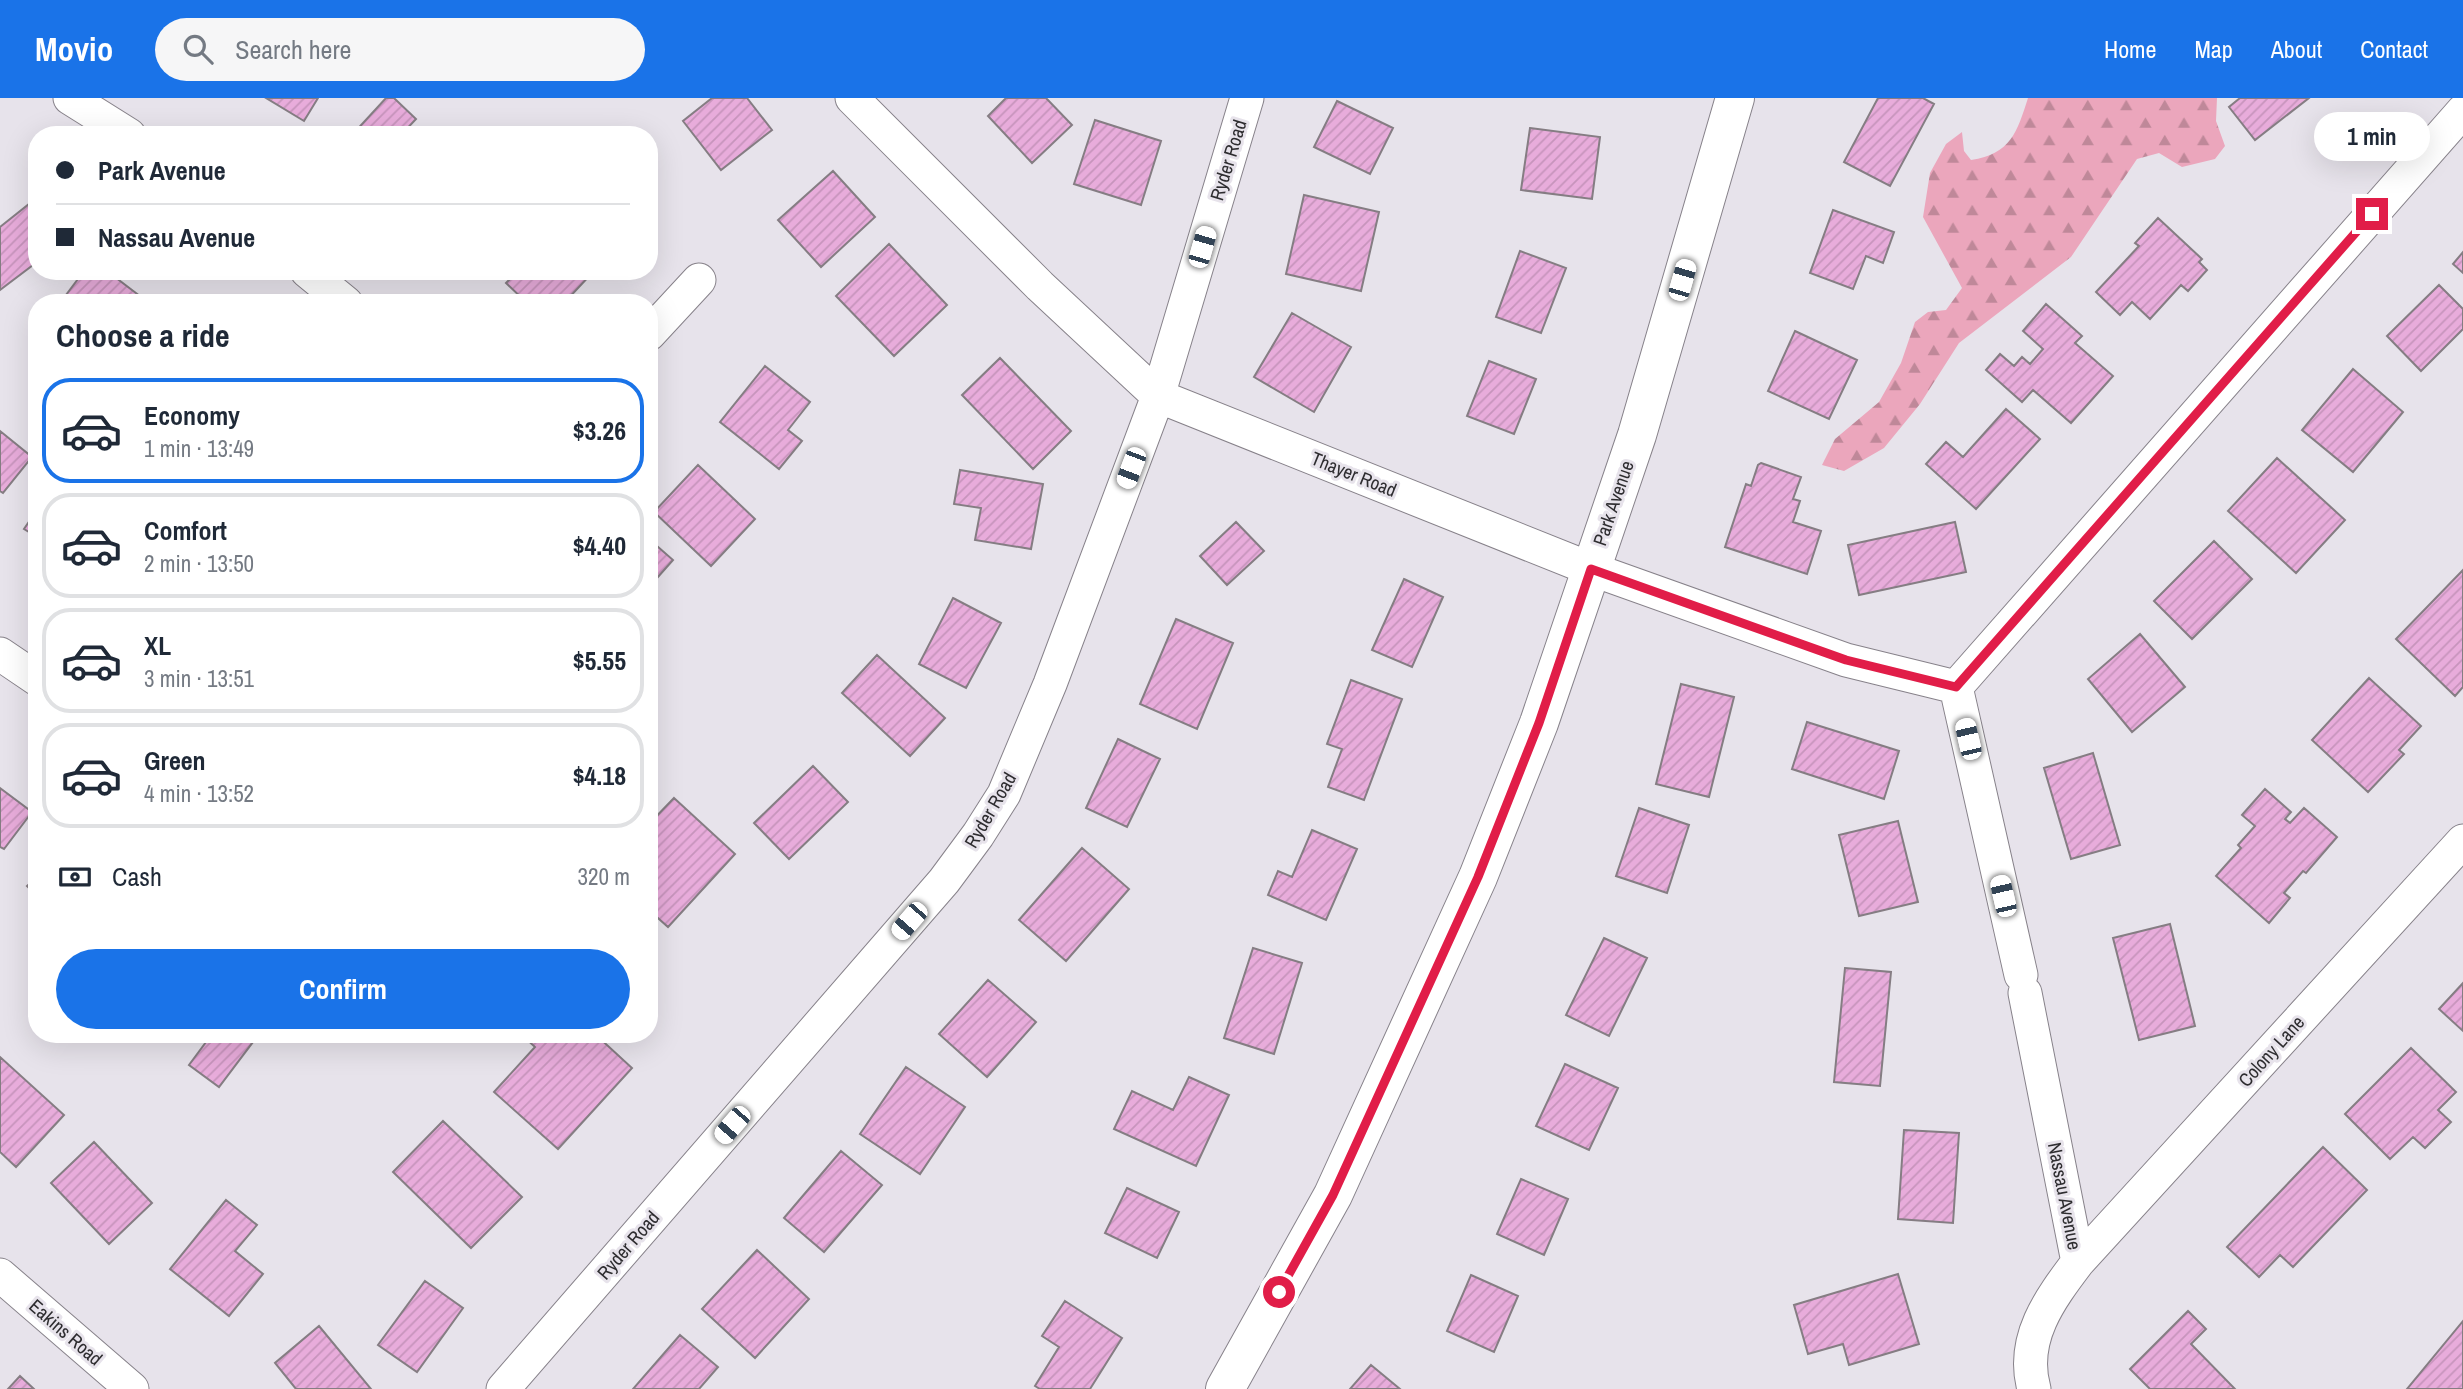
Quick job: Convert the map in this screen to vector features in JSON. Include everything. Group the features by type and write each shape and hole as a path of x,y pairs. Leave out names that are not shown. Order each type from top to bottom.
{"street":[{"path":"70,98 115,126"},
{"name":"Thayer Road","path":"852,98 1040,286 1158,396 1591,569 1846,660 1956,687"},
{"name":"Ryder Road","path":"503,1389 944,881 1004,794 1050,684 1158,396 1247,98"},
{"name":"Park Avenue","path":"1225,1389 1333,1195 1478,877 1539,723 1637,435 1735,98"},
{"path":"1956,687 2463,111"},
{"path":"318,280 335,294"},
{"path":"658,324 699,280"},
{"path":"0,654 28,673"},
{"name":"Nassau Avenue","path":"1956,687 2023,984 2078,1262 2046,1305 2030,1349 2034,1389"},
{"name":"Colony Lane","path":"2078,1262 2463,841"},
{"name":"Eakins Road","path":"0,1275 132,1389"}],"green space":[{"path":"2028,98 2217,98 2216,121 2225,146 2215,159 2182,167 2159,153 2137,159 2071,257 1959,343 1920,404 1884,448 1844,471 1822,465 1835,439 1879,402 1901,363 1915,322 1928,312 1946,310 1962,288 1923,217 1930,173 1946,144 1962,132 1964,151 1971,160 1995,153 2004,147 2016,131"}],"building":[{"path":"266,98 318,98 304,121"},
{"path":"386,98 394,98 416,119 409,126 360,126"},
{"path":"712,98 747,98 772,130 721,170 683,121"},
{"path":"1006,98 1046,98 1072,125 1032,163 988,116"},
{"path":"1878,98 1923,98 1934,104 1890,186 1844,162"},
{"path":"2240,98 2309,98 2255,140 2229,107"},
{"path":"1337,101 1393,128 1370,174 1314,147"},
{"path":"1095,120 1161,141 1141,205 1074,184"},
{"path":"1530,128 1600,137 1592,199 1521,190"},
{"path":"833,171 875,217 821,267 778,220"},
{"path":"1304,195 1379,212 1361,291 1286,274"},
{"path":"28,205 28,269 0,290 0,227"},
{"path":"1833,210 1894,232 1883,263 1866,256 1853,289 1810,273"},
{"path":"2158,218 2202,259 2199,262 2207,270 2188,291 2181,285 2150,319 2132,302 2120,315 2096,292 2139,246 2135,243"},
{"path":"889,244 947,305 894,356 836,296"},
{"path":"1520,251 1566,268 1541,333 1496,317"},
{"path":"2463,252 2463,273 2453,264"},
{"path":"77,280 119,280 137,294 67,294"},
{"path":"509,280 586,280 572,294 518,294 506,283"},
{"path":"2439,285 2463,309 2463,329 2421,371 2387,336"},
{"path":"2046,304 2082,336 2075,343 2113,376 2071,423 2033,390 2022,402 1986,370 2000,354 2014,366 2022,357 2030,364 2043,349 2023,331"},
{"path":"1292,313 1351,347 1314,412 1254,377"},
{"path":"1795,331 1857,360 1829,419 1768,391"},
{"path":"1000,358 1071,431 1033,469 962,395"},
{"path":"1489,361 1536,379 1514,434 1467,416"},
{"path":"765,366 810,402 788,430 802,441 779,469 720,422"},
{"path":"2353,369 2403,412 2353,472 2302,430"},
{"path":"2006,409 2040,439 1976,509 1926,464 1946,442 1963,457"},
{"path":"0,431 28,454 28,462 3,493 0,491"},
{"path":"2277,458 2345,520 2296,573 2228,511"},
{"path":"1761,463 1801,477 1793,499 1800,501 1793,522 1821,531 1807,574 1725,547 1746,484 1751,486"},
{"path":"698,465 755,519 711,566 658,516 658,508"},
{"path":"960,470 1043,484 1031,549 975,540 981,508 954,504"},
{"path":"1236,522 1264,551 1227,585 1200,556"},
{"path":"1955,522 1966,572 1859,595 1848,545"},
{"path":"2214,541 2252,579 2192,639 2154,601"},
{"path":"658,547 673,560 658,577"},
{"path":"2463,570 2463,687 2455,696 2396,639"},
{"path":"1404,579 1443,597 1412,667 1372,650"},
{"path":"953,598 1001,623 966,688 919,664"},
{"path":"1176,619 1233,643 1197,729 1140,704"},
{"path":"2140,634 2185,687 2132,732 2088,679"},
{"path":"877,655 945,718 910,756 842,693"},
{"path":"2369,678 2421,726 2399,750 2404,754 2368,792 2312,740"},
{"path":"1351,680 1402,699 1364,800 1328,787 1342,749 1327,744"},
{"path":"1681,684 1734,697 1709,797 1656,784"},
{"path":"1807,722 1899,751 1884,799 1792,769"},
{"path":"1118,739 1160,759 1127,827 1086,808"},
{"path":"2093,753 2120,845 2071,859 2044,768"},
{"path":"813,766 848,802 789,859 754,823"},
{"path":"0,788 28,809 28,817 4,849 0,847"},
{"path":"2265,789 2291,812 2285,819 2290,823 2304,808 2337,837 2306,873 2303,871 2284,893 2290,898 2269,923 2216,876 2241,848 2238,845 2255,826 2242,815"},
{"path":"674,798 735,854 668,927 658,918 658,815"},
{"path":"1639,808 1689,825 1667,893 1616,876"},
{"path":"1898,821 1918,902 1859,916 1839,835"},
{"path":"1312,830 1357,849 1326,920 1268,895 1278,871 1292,877"},
{"path":"1082,848 1129,889 1066,961 1019,920"},
{"path":"2170,924 2195,1026 2139,1040 2113,938"},
{"path":"1604,938 1647,958 1609,1036 1566,1015"},
{"path":"1253,948 1302,963 1274,1054 1224,1038"},
{"path":"1845,968 1891,972 1880,1086 1834,1082"},
{"path":"988,980 1036,1022 987,1077 939,1034"},
{"path":"2463,983 2463,1031 2439,1009"},
{"path":"205,1043 252,1043 219,1087 189,1065"},
{"path":"531,1043 605,1043 632,1068 558,1149 494,1092 535,1047"},
{"path":"2411,1048 2456,1092 2438,1110 2451,1122 2425,1148 2413,1137 2390,1159 2345,1114"},
{"path":"0,1057 64,1115 16,1167 0,1152"},
{"path":"1565,1064 1618,1088 1589,1150 1536,1126"},
{"path":"906,1067 965,1107 920,1174 860,1134"},
{"path":"1189,1077 1229,1095 1196,1166 1114,1129 1132,1091 1173,1110"},
{"path":"443,1121 522,1197 471,1248 393,1172"},
{"path":"1904,1130 1959,1133 1953,1223 1898,1219"},
{"path":"94,1142 152,1203 109,1244 51,1183"},
{"path":"2323,1147 2367,1190 2293,1267 2280,1255 2259,1277 2227,1247"},
{"path":"841,1151 882,1185 824,1252 784,1218"},
{"path":"1521,1179 1568,1199 1544,1255 1497,1234"},
{"path":"1127,1188 1179,1212 1157,1258 1105,1233"},
{"path":"226,1200 257,1225 235,1251 263,1274 229,1316 170,1269"},
{"path":"757,1250 809,1299 755,1358 702,1309"},
{"path":"1898,1274 1919,1344 1849,1365 1843,1344 1808,1354 1794,1305"},
{"path":"1471,1275 1518,1296 1494,1352 1447,1331"},
{"path":"425,1281 463,1308 417,1372 378,1345"},
{"path":"1065,1301 1122,1338 1090,1389 1040,1389 1035,1386 1059,1347 1042,1336"},
{"path":"2188,1311 2206,1329 2191,1344 2235,1389 2150,1389 2130,1369"},
{"path":"2463,1321 2463,1389 2407,1389"},
{"path":"319,1326 371,1389 296,1389 275,1363"},
{"path":"680,1335 718,1367 699,1389 633,1389"},
{"path":"1371,1365 1400,1389 1350,1389"},
{"path":"20,1376 34,1389 8,1389"}],"route":[{"path":"1279,1292 1333,1195 1478,877 1539,723 1591,569 1846,660 1956,687 2372,214"}]}
